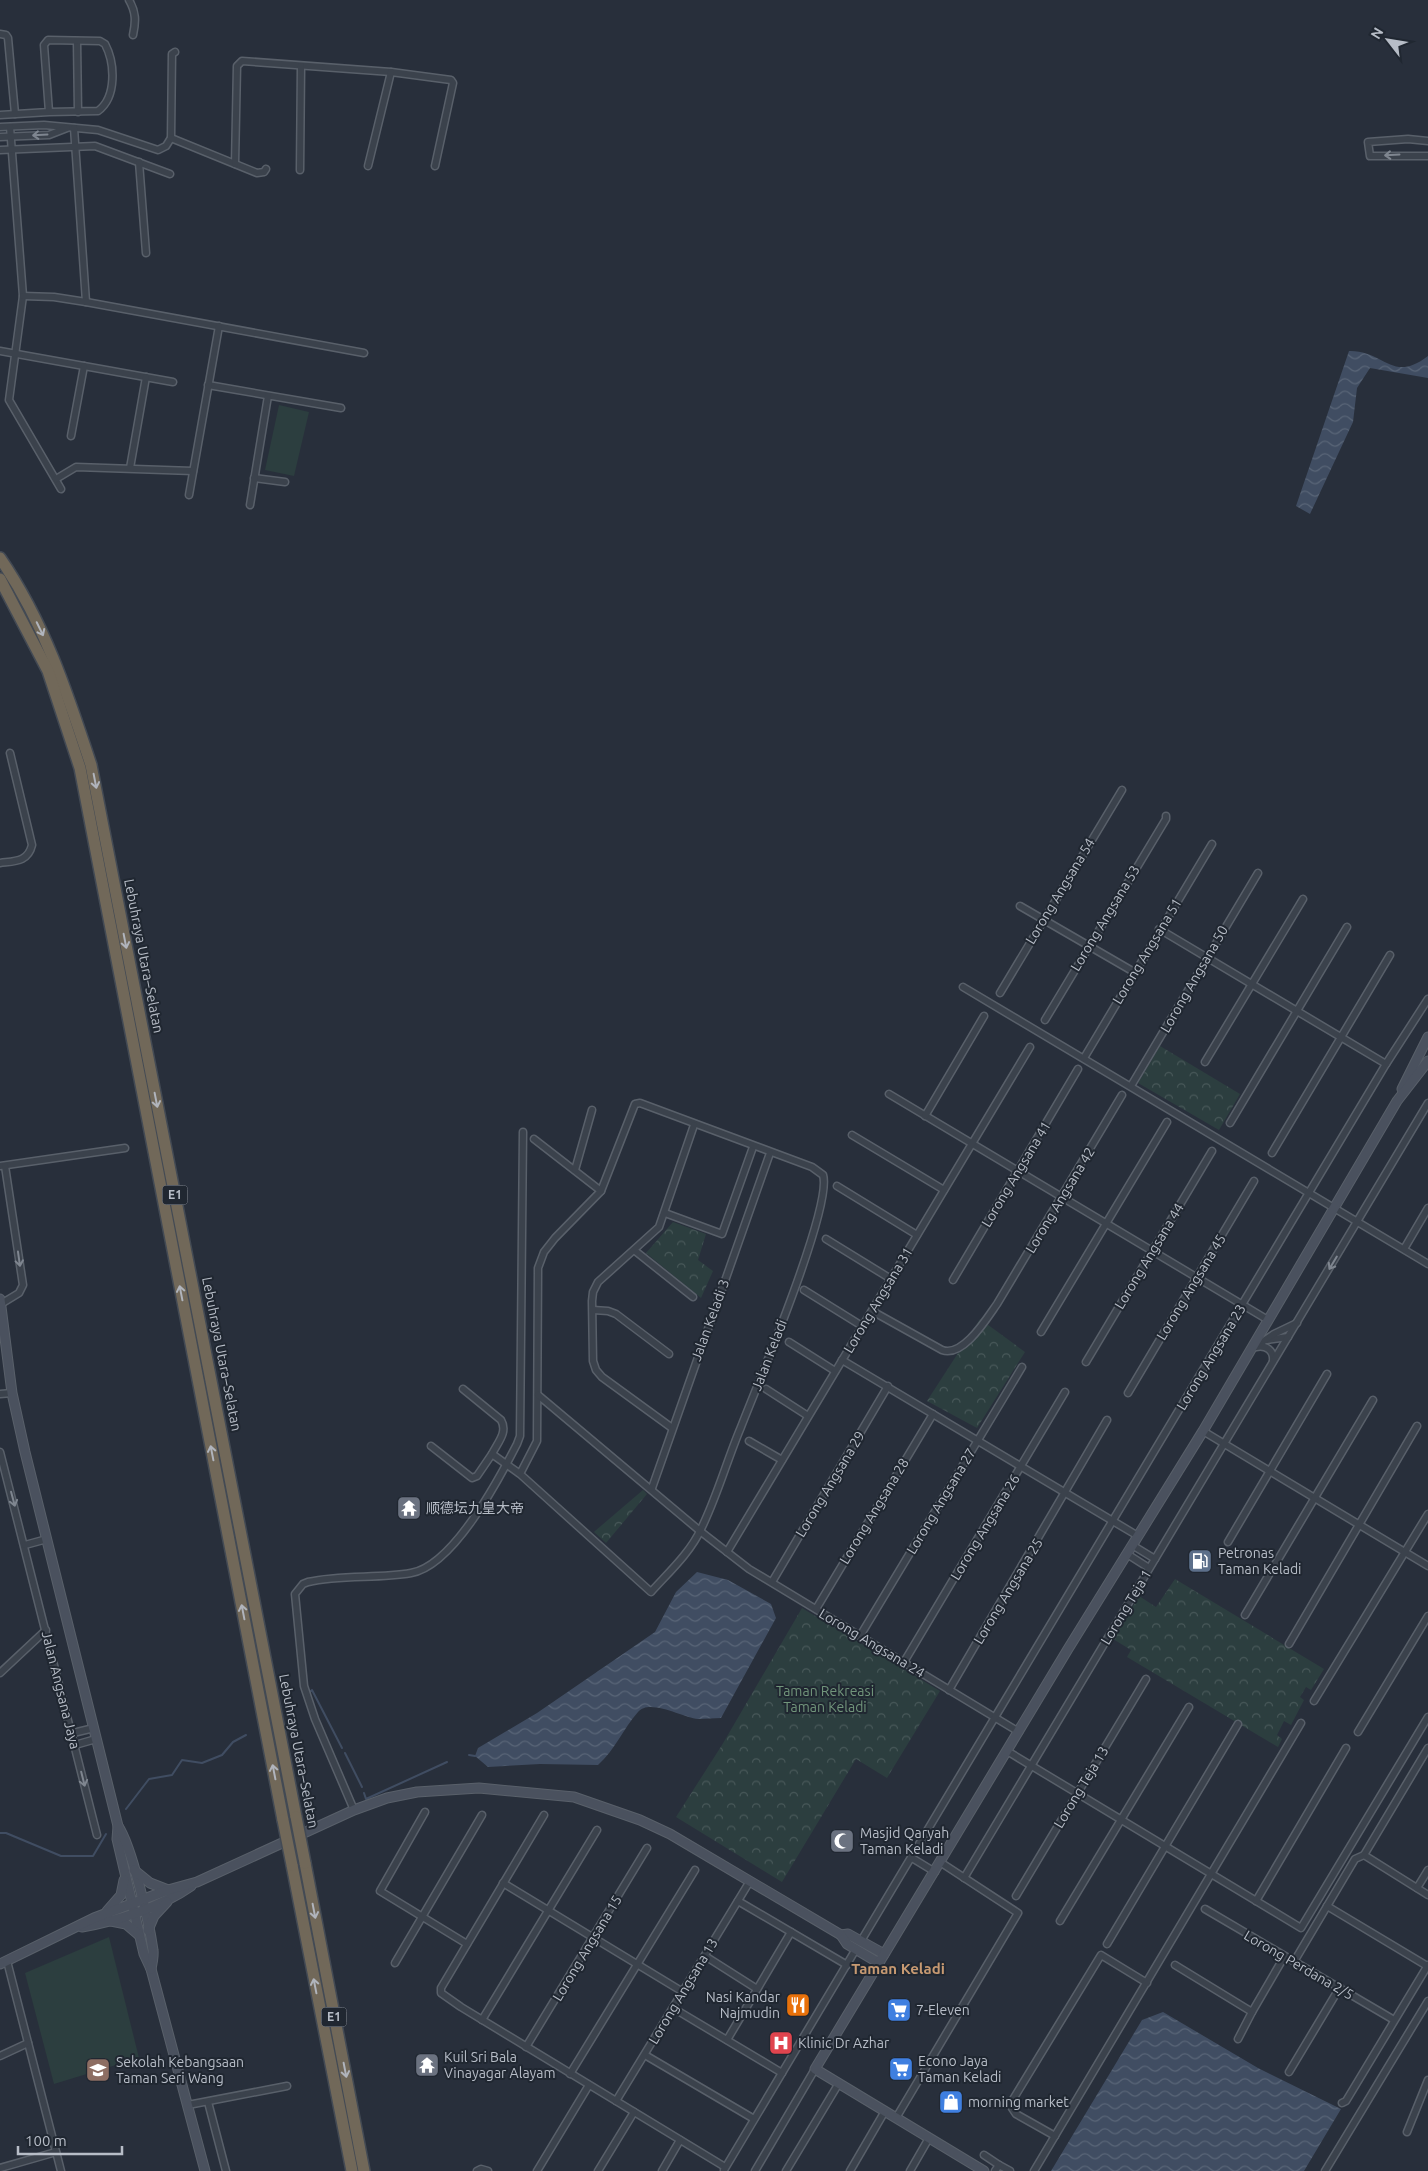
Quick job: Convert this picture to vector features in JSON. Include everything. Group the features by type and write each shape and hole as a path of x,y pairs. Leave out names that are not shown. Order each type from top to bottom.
{"highway":[{"name":"Lebuhraya Utara–Selatan","path":"0,558 48,671 80,768 352,2171"},
{"name":"Lebuhraya Utara–Selatan","path":"0,578 13,587 58,667 92,765 364,2171"}],"street":[{"path":"129,0 136,22 133,35"},
{"path":"0,34 6,34 8,38 15,114"},
{"path":"0,116 98,111 104,107 110,96 112,85 111,63 105,44 100,41 51,39 45,43 49,112"},
{"path":"77,41 78,112"},
{"path":"0,127 44,125 105,131 158,150 166,146 171,138 172,54 175,52"},
{"path":"235,164 237,66 239,63 391,72 448,78 453,83 435,166"},
{"path":"300,170 301,66"},
{"path":"368,166 391,72"},
{"path":"10,127 23,296 9,392 11,406 61,489"},
{"path":"0,137 49,135 71,128"},
{"path":"71,128 86,302"},
{"path":"171,138 257,173 264,172 266,169"},
{"path":"1428,141 1368,142 1370,156 1428,156"},
{"path":"0,150 95,146 170,174"},
{"path":"140,162 146,253"},
{"path":"23,296 54,297 86,302 364,353"},
{"path":"189,495 219,326"},
{"path":"0,351 173,382"},
{"path":"71,436 84,366"},
{"path":"130,468 146,377"},
{"path":"208,385 341,408"},
{"path":"250,505 268,396"},
{"path":"56,479 76,467 193,471"},
{"path":"254,478 285,482"},
{"path":"0,863 24,859 28,856 32,845 10,753"},
{"name":"Lorong Angsana 54","path":"1000,994 1043,919 1122,790"},
{"name":"Lorong Angsana 53","path":"1045,1020 1088,945 1166,819 1166,816"},
{"name":"Lorong Angsana 51","path":"1084,1058 1212,844"},
{"name":"Lorong Angsana 50","path":"1131,1086 1258,872"},
{"path":"1205,1062 1303,898"},
{"path":"1020,906 1134,972"},
{"path":"1230,1123 1347,927"},
{"path":"1160,930 1386,1064"},
{"path":"1272,1153 1390,955"},
{"path":"964,987 1428,1264"},
{"name":"Lorong Angsana 23","path":"724,2169 1386,1064 1428,999"},
{"path":"925,1116 984,1016"},
{"path":"755,2171 1132,1544 1253,1349 1268,1320 1397,1101 1416,1058 1428,1037"},
{"name":"Lorong Angsana 31","path":"727,1552 1030,1048"},
{"path":"1397,1101 1428,1061"},
{"name":"Lorong Angsana 41","path":"953,1280 1078,1069"},
{"path":"889,1094 1268,1320"},
{"name":"Lorong Angsana 42","path":"872,1311 942,1350 952,1352 976,1333 997,1304 1122,1095"},
{"name":"Lorong Teja 1","path":"964,1878 1428,1103"},
{"path":"492,1454 520,1474 537,1441 538,1268 544,1252 555,1238 601,1191 635,1104 640,1104 770,1153"},
{"path":"575,1170 592,1110"},
{"path":"1041,1332 1167,1122"},
{"path":"672,1428 602,1378 596,1370 593,1361 593,1292 598,1282 655,1232 665,1213 694,1125"},
{"path":"354,1810 315,1719 304,1686 295,1594 303,1584 308,1582 409,1574 435,1564 458,1540 473,1519 506,1464 520,1436 523,1132"},
{"path":"852,1135 944,1190"},
{"path":"534,1139 601,1191"},
{"path":"665,1213 722,1234 753,1147"},
{"path":"1,1304 22,1288 13,1211 1,1166 125,1148"},
{"name":"Lorong Angsana 44","path":"1086,1362 1212,1151"},
{"name":"Jalan Keladi","path":"520,1474 651,1592 677,1562 700,1531 774,1344 817,1222 824,1188 823,1175 812,1167 770,1153"},
{"name":"Jalan Keladi 3","path":"652,1488 770,1153"},
{"name":"Lorong Angsana 45","path":"1128,1393 1254,1180"},
{"path":"836,1186 917,1235"},
{"path":"1404,1249 1428,1208"},
{"path":"826,1240 891,1279"},
{"path":"634,1250 693,1296"},
{"path":"804,1290 862,1326"},
{"path":"0,1299 12,1393 46,1540 118,1826 125,1837 133,1908 139,1935 144,1954 151,1969 205,2171"},
{"path":"593,1310 608,1311 616,1314 669,1354"},
{"path":"1253,1349 1265,1340 1298,1323"},
{"path":"1265,1340 1288,1337"},
{"path":"789,1342 835,1371"},
{"path":"1253,1349 1262,1346 1268,1348 1274,1356 1273,1362"},
{"path":"842,1360 1138,1536"},
{"name":"Lorong Angsana 27","path":"860,1636 1022,1367"},
{"path":"1228,1542 1328,1374"},
{"name":"Lorong Angsana 29","path":"772,1582 888,1386"},
{"path":"431,1446 472,1478 477,1476 504,1434 504,1426 501,1420 464,1389"},
{"path":"766,1390 808,1416"},
{"name":"Lorong Angsana 26","path":"904,1662 1065,1392"},
{"path":"0,1394 12,1393"},
{"name":"Lorong Angsana 24","path":"538,1395 727,1552 772,1582 1019,1732"},
{"path":"1245,1615 1373,1400"},
{"name":"Lorong Angsana 28","path":"816,1609 933,1414"},
{"name":"Lorong Angsana 25","path":"949,1690 1108,1420"},
{"path":"1289,1644 1417,1426"},
{"path":"1203,1431 1428,1566"},
{"path":"749,1441 782,1460"},
{"name":"Jalan Angsana Jaya","path":"0,1452 26,1545 97,1835"},
{"path":"1314,1701 1428,1514"},
{"path":"26,1545 46,1540"},
{"path":"1132,1544 1155,1558"},
{"path":"1126,1554 1149,1568"},
{"path":"1358,1732 1428,1616"},
{"path":"0,1673 46,1630"},
{"name":"Lorong Teja 13","path":"1016,1896 1146,1679"},
{"path":"1060,1921 1189,1707"},
{"path":"1007,1751 1301,1928 1428,1717"},
{"path":"1034,2171 1301,1723"},
{"path":"1107,1944 1238,1724"},
{"path":"73,1733 94,1728"},
{"path":"75,1745 96,1739"},
{"path":"1256,1901 1346,1748"},
{"path":"1295,1960 1355,1859 1364,1855 1428,1748"},
{"path":"61,2171 28,2043 3,1963 77,1928 169,1895 354,1810 387,1798 417,1792 479,1788 574,1797 640,1820 670,1834 841,1934 844,1941 884,1954"},
{"path":"425,1812 380,1891 467,1944"},
{"path":"395,1963 482,1815"},
{"path":"544,1815 441,1988 441,1993 444,1997 680,2140 724,2169"},
{"path":"482,2020 597,1830"},
{"name":"Lorong Angsana 15","path":"526,2047 647,1848"},
{"path":"1364,1855 1428,1895"},
{"path":"912,1858 935,1872"},
{"path":"896,2118 1018,1913 940,1862"},
{"path":"570,2074 695,1870"},
{"path":"1417,1888 1428,1870"},
{"path":"130,1871 169,1895"},
{"path":"130,1871 142,1904 153,1952 151,1969"},
{"path":"107,1917 121,1895 130,1871"},
{"name":"Lorong Angsana 13","path":"616,2102 750,1881"},
{"path":"503,1883 683,1992"},
{"path":"148,1931 154,1916 169,1895"},
{"path":"738,1901 847,1965"},
{"path":"1327,1906 1428,1966 1346,2101 1342,2103"},
{"name":"Lorong Perdana 2/5","path":"1205,1909 1284,1957 1295,1960 1394,2020"},
{"path":"107,1917 126,1924 139,1935"},
{"path":"727,2040 791,1932"},
{"path":"859,1945 879,1963"},
{"path":"1055,2136 1016,2114 1012,2108 1012,2101 1101,1955 1147,1983"},
{"path":"705,1956 757,1989"},
{"path":"1238,2040 1284,1957"},
{"path":"1175,1965 1252,2012"},
{"path":"1289,2072 1340,1987"},
{"path":"1325,2171 1428,2001"},
{"path":"673,2008 782,2073"},
{"path":"0,2056 28,2043"},
{"path":"645,2055 754,2119"},
{"path":"815,2069 929,2138 970,2167 984,2171"},
{"path":"1407,2132 1428,2080"},
{"path":"786,2171 838,2083"},
{"path":"538,2171 589,2085"},
{"path":"188,2106 287,2086"},
{"path":"208,2102 226,2171"},
{"path":"850,2171 885,2111"},
{"path":"598,2171 634,2112"},
{"path":"910,2171 929,2138"},
{"path":"662,2171 680,2140"},
{"path":"0,2168 56,2152"},
{"path":"984,2155 1010,2171"},
{"path":"995,2171 999,2164"},
{"path":"476,2171 481,2168 488,2171"}],"green space":[{"path":"279,405 309,412 294,476 265,470"},
{"path":"1160,1046 1240,1094 1219,1130 1138,1083"},
{"path":"673,1222 706,1234 698,1260 713,1271 701,1298 646,1253"},
{"path":"980,1319 1025,1352 977,1428 927,1401"},
{"path":"643,1490 647,1494 606,1543 594,1532"},
{"path":"1175,1579 1324,1669 1311,1690 1306,1687 1300,1697 1304,1700 1291,1725 1284,1721 1277,1735 1282,1739 1278,1747 1127,1657 1131,1650 1113,1639 1139,1596 1156,1607"},
{"name":"Taman Rekreasi Taman Keladi","path":"802,1608 940,1691 887,1778 856,1759 782,1882 676,1817 722,1745"},
{"path":"109,1937 139,2058 54,2084 25,1973"}],"water":[{"path":"1349,351 1361,352 1388,364 1405,367 1416,364 1428,356 1428,378 1370,368 1357,388 1353,422 1310,514 1296,506"},
{"path":"697,1572 728,1580 771,1604 776,1618 721,1718 698,1719 658,1708 643,1708 598,1765 540,1764 488,1767 475,1756 478,1748 537,1713 655,1632 676,1592"},
{"path":"1163,2012 1258,2068 1341,2109 1304,2171 1051,2171 1142,2020"}],"waterway":[{"path":"310,1692 312,1690 342,1748"},
{"path":"126,1809 149,1779 172,1775 182,1760 202,1763 222,1755 233,1742 246,1735"},
{"path":"345,1753 362,1787"},
{"path":"469,1755 475,1756"},
{"path":"364,1793 366,1799 447,1762"},
{"path":"0,1833 6,1833 61,1856 93,1856 106,1834"}],"place":[{"name":"顺德坛九皇大帝","path":"409,1508"},
{"name":"Petronas Taman Keladi","path":"1200,1561"},
{"name":"Masjid Qaryah Taman Keladi","path":"842,1841"},
{"name":"Nasi Kandar Najmudin","path":"798,2005"},
{"name":"7-Eleven","path":"899,2010"},
{"name":"Klinic Dr Azhar","path":"781,2043"},
{"name":"Kuil Sri Bala Vinayagar Alayam","path":"427,2065"},
{"name":"Econo Jaya Taman Keladi","path":"901,2069"},
{"name":"Sekolah Kebangsaan Taman Seri Wang","path":"98,2070"},
{"name":"morning market","path":"951,2102"}],"district":[{"name":"Taman Keladi","path":"898,1969"}]}
